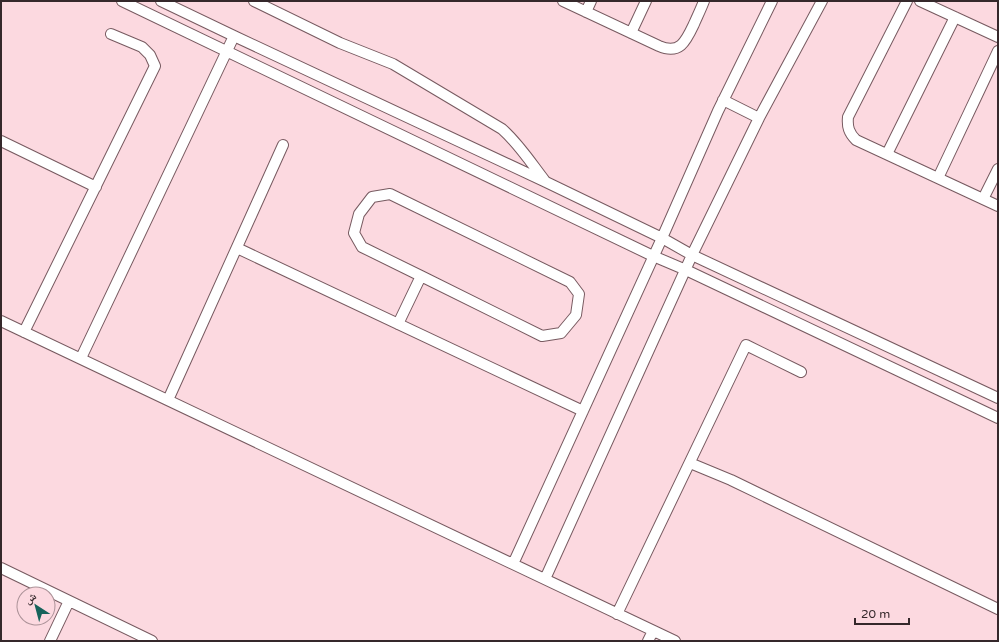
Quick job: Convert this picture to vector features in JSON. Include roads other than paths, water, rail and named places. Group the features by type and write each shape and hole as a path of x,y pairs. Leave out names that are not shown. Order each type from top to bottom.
{"lane":[{"path":"122,1 653,256 686,270 998,418"},
{"path":"161,1 546,182 662,238 692,255 998,398"},
{"path":"254,1 340,42 394,64 502,129 522,150 546,182"},
{"path":"563,1 665,49 678,47 688,38 704,1"},
{"path":"586,12 591,1"},
{"path":"631,33 646,1"},
{"path":"513,564 662,238 723,100 772,1"},
{"path":"545,579 692,255 759,118 822,1"},
{"path":"907,1 848,117 848,130 851,136 856,140 998,206"},
{"path":"920,1 998,37"},
{"path":"887,154 955,17"},
{"path":"24,332 155,66 150,55 142,47 111,34"},
{"path":"81,358 234,36"},
{"path":"938,178 998,51"},
{"path":"723,100 759,118"},
{"path":"1,141 96,186"},
{"path":"168,400 283,145"},
{"path":"983,199 998,169"},
{"path":"390,194 570,282 579,294 576,315 561,333 542,336 421,276 362,247 354,233 359,214 372,197 390,194"},
{"path":"237,248 583,411"},
{"path":"398,324 421,276"},
{"path":"1,321 674,641"},
{"path":"618,614 746,345 801,372"},
{"path":"690,463 731,480 998,609"},
{"path":"1,568 152,641"},
{"path":"50,641 69,601"},
{"path":"648,641 653,631"}]}
